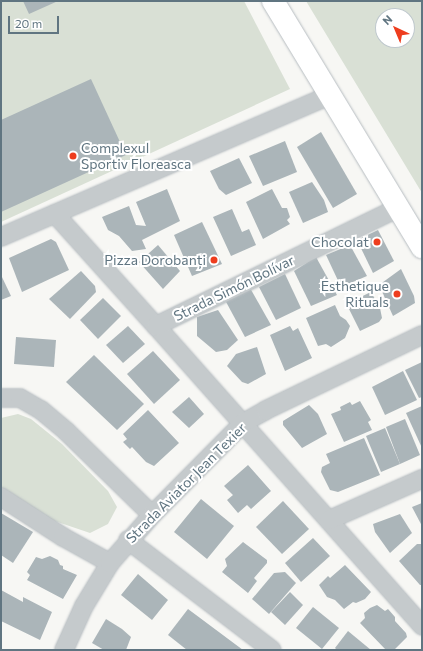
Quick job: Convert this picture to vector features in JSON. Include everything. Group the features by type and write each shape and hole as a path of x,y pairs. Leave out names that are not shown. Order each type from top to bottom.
{"street":[{"path":"273,1 422,247"},
{"path":"1,237 330,95"},
{"name":"Strada Simón Bolívar","path":"156,326 398,208"},
{"path":"55,214 420,620"},
{"name":"Strada Aviator Jean Texier","path":"64,650 84,606 110,563 128,540 243,423 266,410 422,335"},
{"path":"1,398 20,398 41,410 66,431 152,515"},
{"path":"329,520 422,480"},
{"path":"1,497 63,537 110,563"},
{"path":"128,540 272,650"}],"shaded area":[{"name":"Complexul Sportiv Floreasca","path":"1,1 244,1 290,89 1,222"},
{"path":"306,1 422,1 422,193"},
{"path":"18,414 31,419 62,444 108,491 117,507 108,524 90,533 37,515 2,489 1,418"}],"building":[{"path":"23,1 58,1 29,14"},
{"path":"91,79 126,155 1,212 1,120"},
{"path":"321,132 357,194 333,208 297,147"},
{"path":"285,141 297,172 263,186 249,156"},
{"path":"239,158 252,183 226,195 219,189 210,171"},
{"path":"312,182 324,200 328,212 303,223 289,192"},
{"path":"167,189 180,221 142,240 146,249 132,251 119,236 108,230 102,217 129,206 136,225 146,226 136,202"},
{"path":"272,189 282,208 287,208 290,217 287,220 290,224 263,239 246,202"},
{"path":"232,209 242,232 249,229 256,245 231,256 213,217"},
{"path":"202,222 222,264 192,276 174,235"},
{"path":"378,230 394,261 373,273 357,240"},
{"path":"51,239 56,242 69,270 22,292 9,258"},
{"path":"158,245 180,271 163,289 139,262"},
{"path":"350,245 367,276 341,287 326,255"},
{"path":"316,257 337,295 311,306 294,271"},
{"path":"401,269 414,296 415,303 393,316 379,285"},
{"path":"81,271 95,286 96,292 70,319 49,299"},
{"path":"285,274 301,308 276,320 259,287"},
{"path":"1,275 11,296 1,300"},
{"path":"250,288 271,325 245,337 225,300"},
{"path":"371,292 380,308 382,318 379,322 360,331 345,301 349,300 350,302"},
{"path":"103,298 121,316 98,339 80,320"},
{"path":"335,305 340,316 346,320 350,326 345,338 331,347 326,344 318,346 306,318"},
{"path":"218,310 238,340 227,350 216,352 197,336 197,317"},
{"path":"128,326 145,344 123,363 106,345"},
{"path":"290,326 293,331 298,328 312,358 285,371 270,335"},
{"path":"16,337 56,340 54,367 14,364"},
{"path":"257,347 266,374 248,384 242,382 227,366 236,354"},
{"path":"153,351 180,380 154,404 127,374"},
{"path":"94,355 144,404 117,430 66,382"},
{"path":"422,362 422,397 419,398 405,370"},
{"path":"403,371 417,400 385,415 372,387"},
{"path":"189,397 204,414 189,428 172,412"},
{"path":"360,401 371,420 368,422 372,430 344,442 331,414 341,410 340,407 350,402 352,405"},
{"path":"309,405 318,414 327,434 302,448 283,425 283,421"},
{"path":"422,406 422,448 406,413"},
{"path":"148,410 179,443 154,466 146,462 132,447 130,449 123,442 127,439 123,434"},
{"path":"405,419 420,455 400,464 386,427"},
{"path":"385,428 400,464 381,472 366,436"},
{"path":"364,438 380,475 338,492 330,490 321,472 322,467 330,463 326,454"},
{"path":"248,465 271,491 251,509 247,505 238,513 227,500 233,495 224,486"},
{"path":"201,499 234,526 207,559 174,532"},
{"path":"283,501 309,529 282,554 256,527"},
{"path":"422,503 422,526 412,507"},
{"path":"1,513 33,532 13,563 1,555"},
{"path":"400,514 412,533 390,553 375,532 373,524"},
{"path":"313,538 330,556 301,582 285,563"},
{"path":"243,542 267,560 267,563 254,578 257,581 248,593 222,572 227,566 225,559"},
{"path":"417,544 422,544 422,585 420,585 399,561"},
{"path":"50,556 58,560 60,565 63,566 63,569 77,575 63,599 27,580 30,575 27,572 36,557 42,559"},
{"path":"345,565 371,592 365,599 356,603 353,602 344,609 335,600 327,597 319,585 328,576 330,578"},
{"path":"285,572 296,583 269,614 252,599 274,573"},
{"path":"138,574 168,600 152,620 121,595"},
{"path":"1,590 23,602 23,597 52,612 40,640 1,621"},
{"path":"290,592 303,605 285,625 271,612"},
{"path":"377,605 385,611 388,609 395,617 395,621 406,633 407,637 394,650 386,650 360,623 365,618 364,613"},
{"path":"313,607 339,628 322,649 296,628"},
{"path":"188,609 243,650 187,650 168,635"},
{"path":"106,619 122,629 131,637 126,650 104,650 92,643"},
{"path":"348,631 371,650 337,650 335,648"}],"place":[{"name":"Complexul Sportiv Floreasca","path":"73,156"},
{"name":"Chocolat","path":"377,242"},
{"name":"Pizza Dorobanți","path":"214,260"},
{"name":"Esthetique Rituals","path":"397,294"}]}
